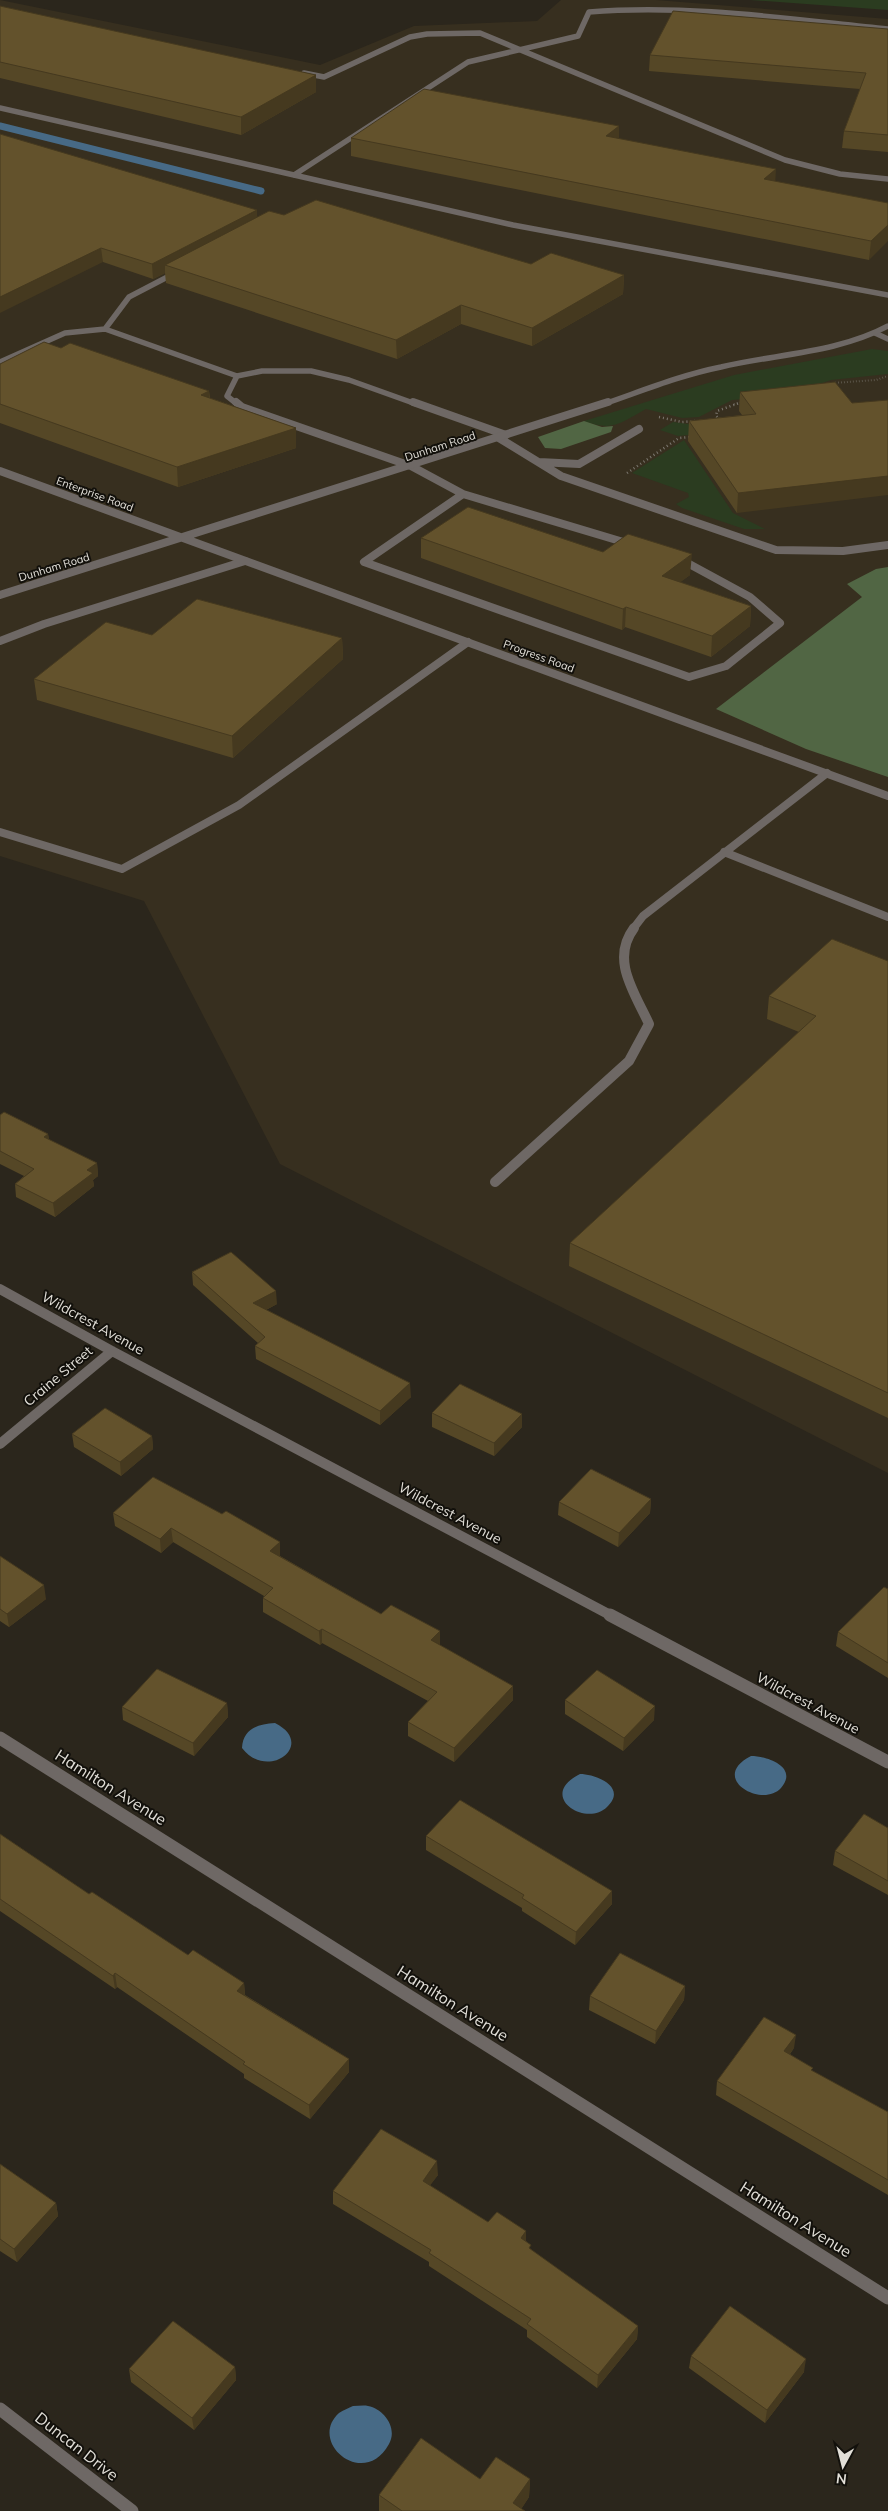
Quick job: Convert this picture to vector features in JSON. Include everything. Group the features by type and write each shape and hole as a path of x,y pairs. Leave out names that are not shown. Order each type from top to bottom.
{"street":[{"path":"294,175 468,62 578,36 589,12 611,10 700,11 888,29"},
{"path":"295,71 324,78 398,42 427,34 480,33 784,160 840,174 888,179"},
{"path":"0,108 513,225 888,295"},
{"path":"105,329 129,296 182,270"},
{"name":"Dunham Road","path":"0,595 719,368 835,345 874,333 888,326"},
{"path":"0,362 65,333 105,329 237,376 262,371 311,371 349,380 502,437 560,476 776,550 843,551 888,545"},
{"path":"874,333 888,339"},
{"path":"237,376 228,396 242,407 411,466 463,494 637,546"},
{"path":"538,462 579,464 639,429"},
{"name":"Enterprise Road","path":"0,471 181,538"},
{"path":"463,494 364,562 689,677 726,666 780,623 750,597 673,557"},
{"name":"Progress Road","path":"181,538 888,796"},
{"path":"0,641 44,624 245,561"},
{"path":"0,832 122,869 239,805 468,642"},
{"path":"495,1182 629,1061 643,1038 648,1024 623,964 625,940 643,916 827,774"},
{"path":"724,852 888,917"},
{"name":"Wildcrest Avenue","path":"0,1289 112,1351 888,1762"},
{"name":"Craine Street","path":"0,1444 112,1351"},
{"name":"Hamilton Avenue","path":"0,1738 888,2298"},
{"name":"Duncan Drive","path":"0,2410 132,2511"}],"path":[{"path":"824,386 833,382 876,380 888,376"},
{"path":"833,382 838,386"},
{"path":"722,423 717,418 717,412 732,404 745,402"},
{"path":"651,414 682,422 701,420"},
{"path":"709,419 717,418"},
{"path":"634,477 626,474 679,438 695,436"}],"shaded area":[{"path":"0,0 320,65 414,26 537,21 561,0 656,0 888,19 888,1473 280,1164 144,901 0,856"}],"green space":[{"path":"750,0 888,0 888,10"},
{"path":"872,349 888,351 888,374 831,380 788,395 732,400 699,417 682,418 646,409 623,422 610,426 584,421 734,375"},
{"path":"584,421 602,427 613,426 611,432 561,449 545,448 538,437"},
{"path":"673,422 702,423 709,433 678,436 660,430"},
{"path":"684,440 733,513 765,529 744,529 682,508 676,504 689,497 688,493 632,473"},
{"path":"888,567 888,777 806,749 716,709 862,597 847,584 876,569"}],"water":[{"path":"275,1723 287,1731 291,1741 290,1749 284,1756 275,1761 264,1761 253,1758 242,1748 248,1732 257,1726"},
{"path":"751,1756 765,1758 779,1764 784,1769 786,1781 781,1788 772,1794 762,1795 752,1793 743,1788 737,1781 735,1773 739,1765"},
{"path":"580,1774 601,1779 612,1788 614,1793 613,1800 598,1813 578,1812 569,1807 564,1800 563,1791 568,1783"},
{"path":"353,2406 374,2408 384,2415 391,2426 392,2432 389,2444 378,2457 366,2463 354,2462 343,2457 334,2448 330,2437 331,2425 339,2413"}],"building":[{"path":"0,6 316,75 241,117 0,62"},
{"path":"673,11 888,29 888,135 844,131 866,73 650,55"},
{"path":"424,89 619,126 606,136 776,169 764,179 888,203 888,225 871,241 351,138"},
{"path":"0,134 257,210 152,264 101,248 0,297"},
{"path":"316,200 531,264 551,253 624,275 532,328 461,305 396,340 165,265 269,211 284,215"},
{"path":"44,342 61,348 70,343 209,391 201,395 296,428 177,467 0,404 0,364"},
{"path":"835,382 852,403 888,400 888,476 738,493 689,421 756,414 740,392"},
{"path":"468,507 603,552 628,534 692,554 662,576 751,606 712,636 626,607 623,609 421,538"},
{"path":"197,599 342,638 232,736 34,679 106,622 152,635"},
{"path":"832,939 888,961 888,1393 570,1243 816,1016 769,996"},
{"path":"4,1112 48,1134 44,1137 97,1163 87,1170 93,1173 53,1203 15,1184 34,1169 0,1151 0,1115"},
{"path":"231,1252 276,1291 253,1303 410,1383 380,1411 255,1346 265,1337 192,1272"},
{"path":"460,1384 522,1414 494,1443 432,1413"},
{"path":"105,1408 152,1436 120,1462 72,1434"},
{"path":"591,1469 651,1499 619,1533 559,1502"},
{"path":"153,1477 222,1514 226,1511 280,1542 270,1551 381,1614 391,1605 440,1631 431,1640 513,1686 454,1748 408,1722 437,1692 322,1629 319,1631 263,1598 273,1588 171,1528 160,1539 113,1513"},
{"path":"0,1556 44,1585 7,1614 0,1609"},
{"path":"884,1587 888,1589 888,1663 838,1632"},
{"path":"157,1669 227,1703 193,1743 122,1707"},
{"path":"597,1670 655,1706 624,1738 565,1700"},
{"path":"460,1800 612,1891 576,1932 522,1898 524,1895 426,1836"},
{"path":"864,1814 888,1828 888,1881 835,1851"},
{"path":"0,1834 89,1894 92,1892 188,1955 193,1950 244,1983 237,1991 349,2059 309,2105 243,2064 245,2062 115,1973 113,1976 0,1899"},
{"path":"620,1953 685,1986 656,2031 590,1996"},
{"path":"764,2017 796,2035 784,2051 813,2068 811,2070 888,2112 888,2180 717,2081"},
{"path":"381,2129 437,2161 423,2181 488,2222 497,2212 526,2231 521,2238 531,2245 529,2248 638,2326 598,2375 527,2324 531,2319 429,2253 431,2250 333,2191"},
{"path":"0,2164 56,2203 14,2249 0,2239"},
{"path":"730,2306 806,2359 767,2410 691,2356"},
{"path":"173,2321 235,2367 192,2418 129,2369"},
{"path":"421,2438 480,2479 496,2457 530,2479 513,2503 525,2511 402,2511 379,2495"}],"waterway":[{"path":"0,126 261,191"}]}
